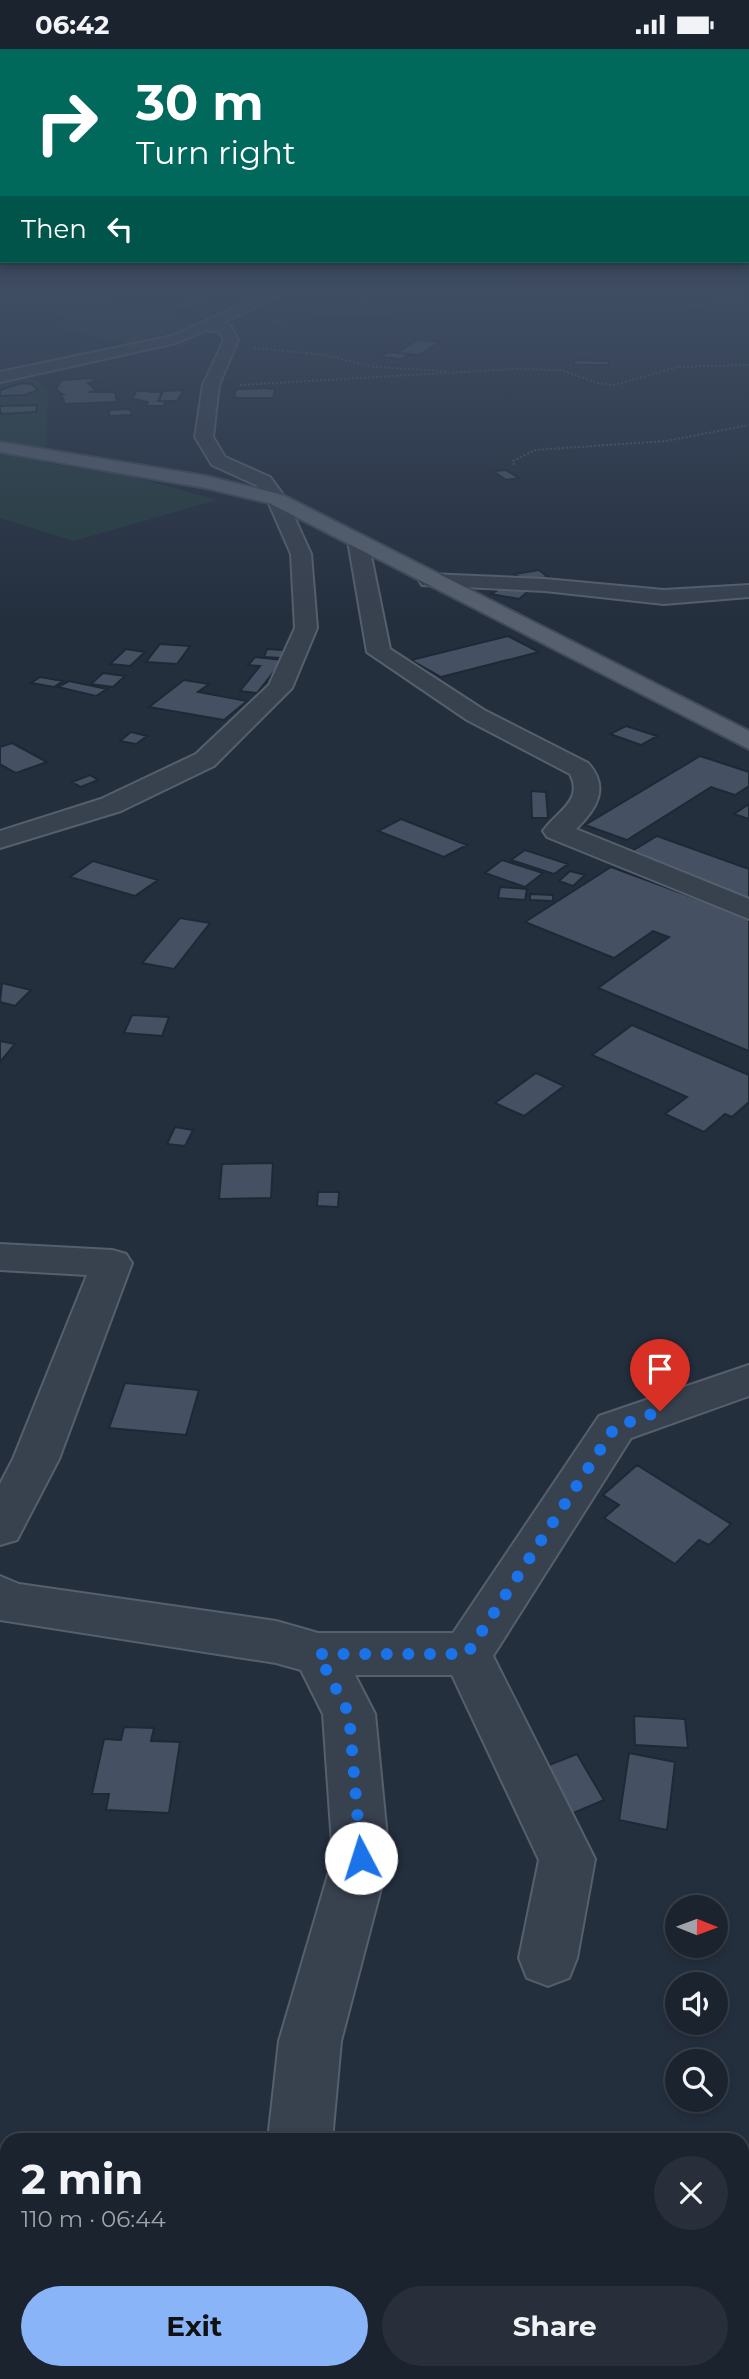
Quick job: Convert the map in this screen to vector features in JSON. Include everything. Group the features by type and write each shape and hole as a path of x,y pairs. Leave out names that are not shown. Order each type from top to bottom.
{"main road":[{"path":"0,447 206,482 276,499 749,741"}],"street":[{"path":"0,840 111,805 205,760 280,688 306,628 301,554 276,499 263,481 218,461 204,437 209,400"},
{"path":"358,541 379,652 506,734 562,757 583,773 588,790 578,814 557,831 749,910"},
{"path":"430,580 545,585 664,597 749,591"},
{"path":"0,1257 112,1263 36,1459 0,1527"},
{"path":"467,1654 615,1427 749,1380"},
{"path":"0,1596 5,1602 276,1642 318,1654 467,1654"},
{"path":"301,2133 310,2041 361,1858 349,1714 318,1654"},
{"path":"467,1654 567,1859 548,1958"}],"path":[{"path":"514,465 513,461 535,450 666,441 749,425"}],"green space":[{"path":"0,400 48,400 46,463 131,476 217,500 74,541 0,518"}],"building":[{"path":"63,400 117,400 117,402 65,404"},
{"path":"137,400 165,401 164,406 146,406 148,402"},
{"path":"37,405 36,412 1,414 0,410 0,406"},
{"path":"130,409 132,415 110,416 108,410"},
{"path":"506,470 519,478 506,480 493,471"},
{"path":"539,570 548,577 524,581 515,574"},
{"path":"497,583 531,589 519,599 491,594 496,591 489,590"},
{"path":"508,636 539,652 441,677 411,660"},
{"path":"160,644 190,646 177,664 146,662"},
{"path":"126,649 145,652 130,666 110,664"},
{"path":"267,649 284,650 281,658 264,657"},
{"path":"255,657 283,660 257,693 240,691 260,666 248,665"},
{"path":"103,673 125,676 113,687 91,684"},
{"path":"40,677 63,681 54,687 31,683"},
{"path":"184,680 209,684 198,692 247,701 224,720 149,707"},
{"path":"69,681 107,689 96,696 58,687"},
{"path":"626,726 657,736 641,745 610,734"},
{"path":"131,732 147,736 136,744 120,741"},
{"path":"12,743 47,762 16,773 0,764 0,747"},
{"path":"700,756 749,772 749,786 735,795 711,787 627,840 585,825"},
{"path":"90,775 98,780 81,787 72,782"},
{"path":"531,791 546,792 548,818 532,818"},
{"path":"749,804 749,819 734,814"},
{"path":"401,819 467,845 444,857 378,831"},
{"path":"657,836 749,869 749,905 622,857"},
{"path":"525,850 568,864 554,874 511,860"},
{"path":"502,860 543,873 525,887 485,873"},
{"path":"93,861 158,880 135,896 70,877"},
{"path":"611,867 749,918 749,1051 598,988 669,937 653,931 614,958 525,922"},
{"path":"570,871 585,875 573,886 559,881"},
{"path":"500,887 527,889 525,900 498,898"},
{"path":"530,894 553,895 553,901 530,900"},
{"path":"180,918 210,923 174,969 142,963"},
{"path":"2,983 31,990 15,1006 0,1002"},
{"path":"132,1015 169,1017 162,1036 124,1033"},
{"path":"632,1025 749,1075 749,1102 732,1117 725,1114 704,1132 665,1114 687,1097 592,1055"},
{"path":"0,1041 15,1044 0,1062"},
{"path":"536,1073 564,1086 524,1116 495,1103"},
{"path":"175,1127 193,1130 185,1146 167,1144"},
{"path":"273,1163 271,1198 219,1199 222,1164"},
{"path":"318,1192 339,1192 338,1207 317,1206"},
{"path":"125,1383 199,1390 186,1435 109,1428"},
{"path":"637,1465 731,1524 709,1545 699,1540 675,1564 604,1518 619,1505 603,1495"},
{"path":"634,1716 685,1719 688,1748 635,1745"},
{"path":"124,1727 154,1728 151,1741 180,1742 169,1813 106,1810 109,1794 92,1794 104,1739 121,1740"},
{"path":"629,1753 675,1762 667,1830 619,1820"},
{"path":"577,1754 604,1800 571,1814 544,1767"}],"route":[{"path":"361,1858 349,1714 318,1654 467,1654 615,1427 660,1411"}]}
